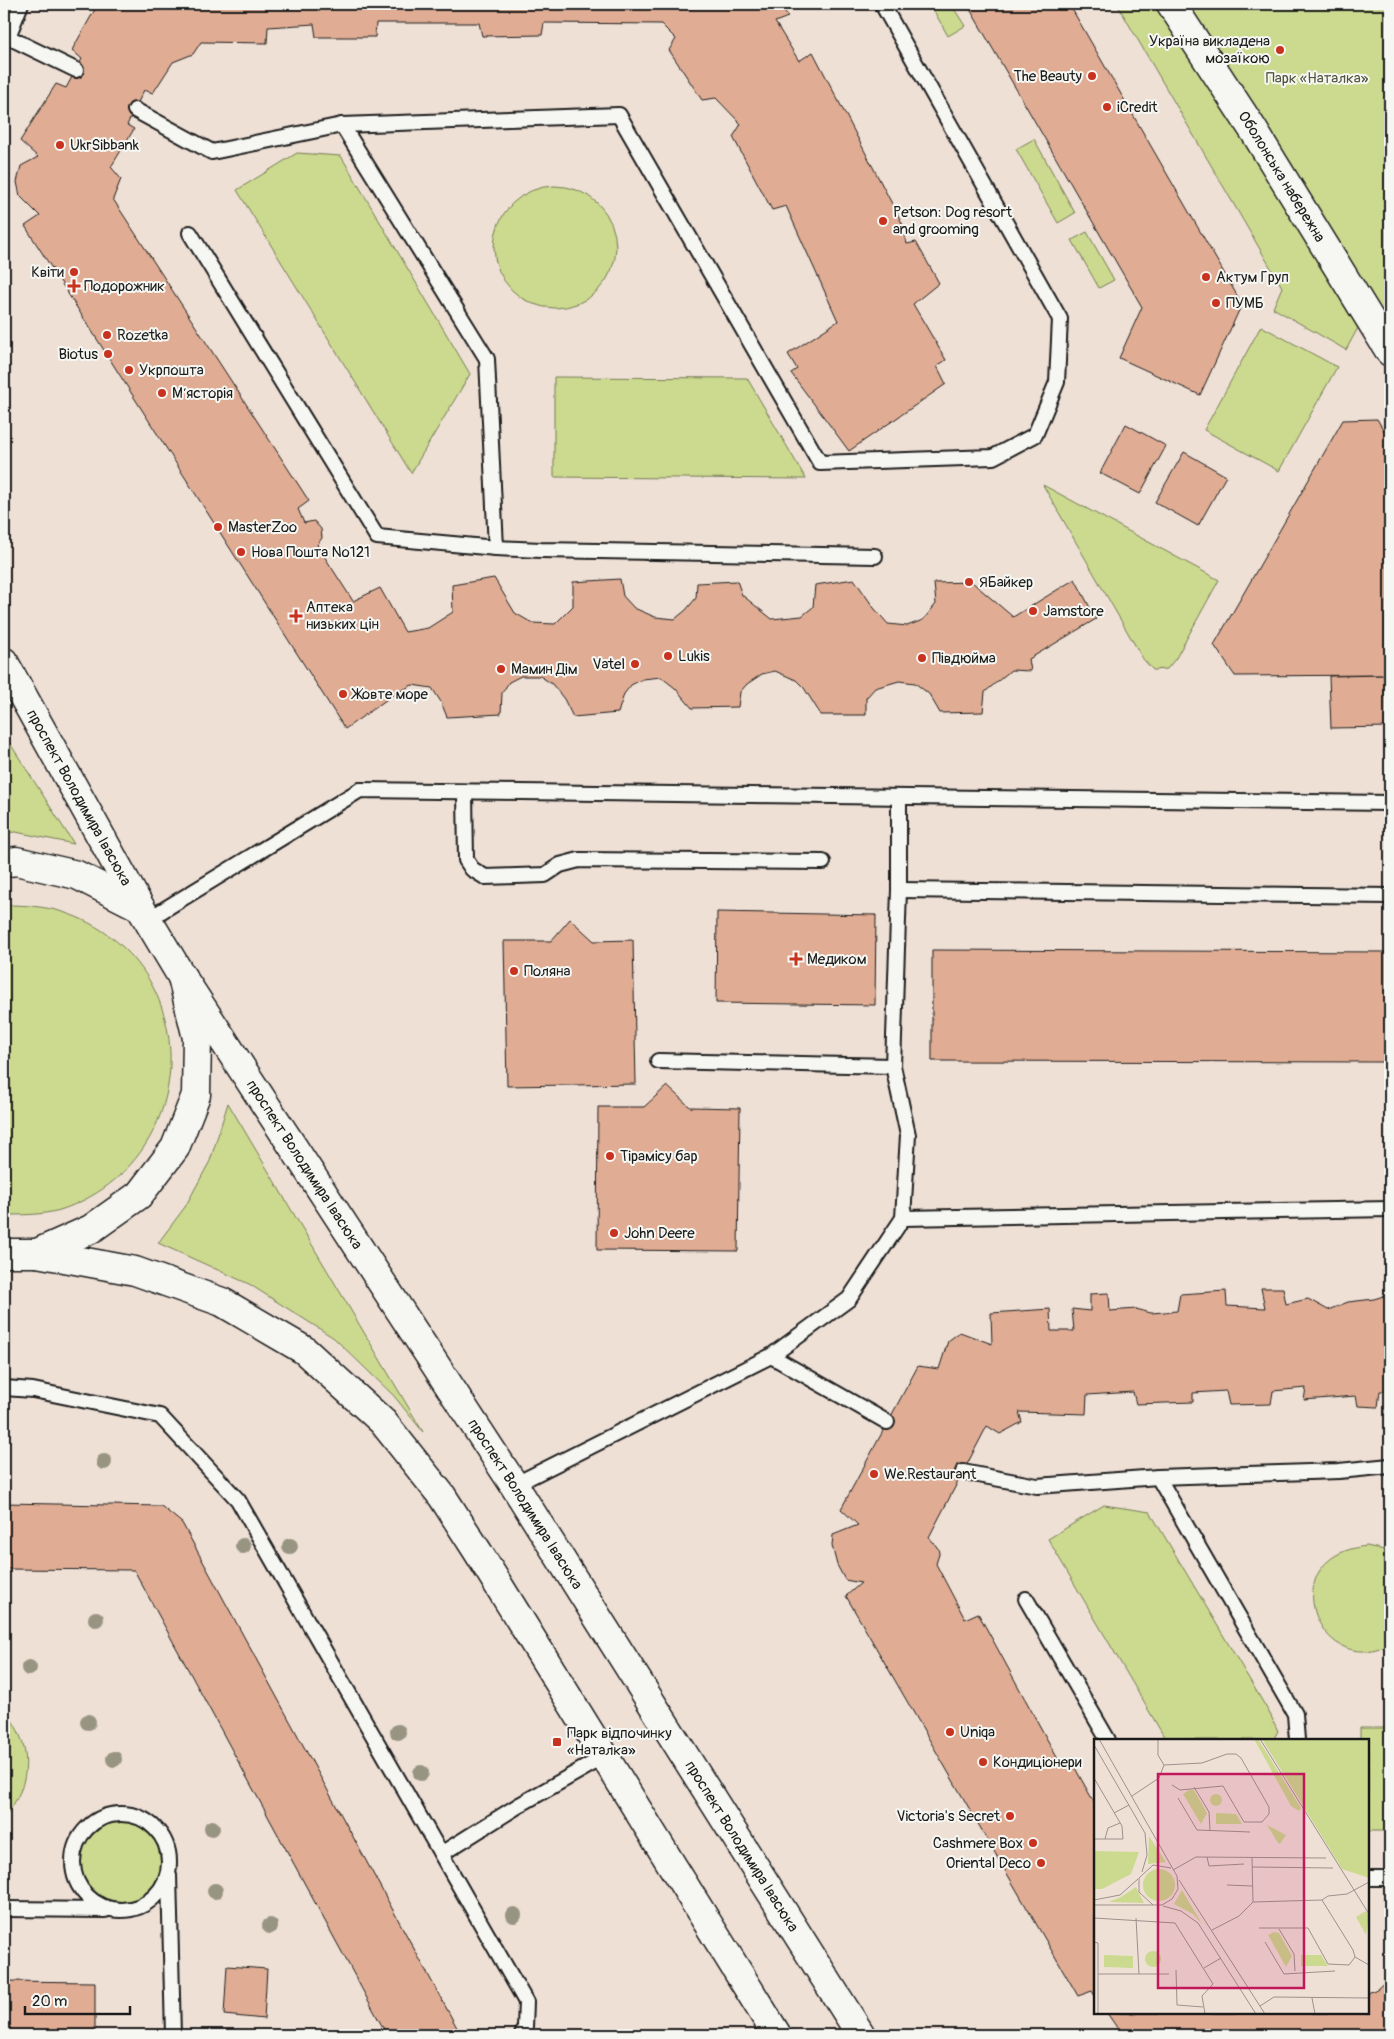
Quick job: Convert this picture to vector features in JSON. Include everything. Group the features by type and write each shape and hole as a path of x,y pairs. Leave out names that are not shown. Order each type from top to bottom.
{"main road":[{"name":"Оболонська набережна","path":"1171,4 1267,152 1390,352"},
{"name":"проспект Володимира Івасюка","path":"4,662 143,913 182,977 514,1485 861,2035"},
{"path":"4,863 16,862 77,876 143,913"},
{"path":"37,1253 91,1229 139,1195 175,1148 196,1095 197,1038 182,977"},
{"path":"4,1253 37,1253 135,1271 222,1302 304,1350 384,1422 442,1496 777,2035"}],"lane":[{"path":"21,4 6,39 76,70"},
{"path":"135,110 212,152 342,125 619,115 820,463 993,457 1035,435 1057,382 1060,319 882,4"},
{"path":"342,125 487,359 496,548"},
{"path":"190,233 377,537 496,548 875,556"},
{"path":"143,913 360,790 1390,803"},
{"path":"465,792 466,860 472,869 485,877 545,876 560,865 579,860 823,862"},
{"path":"514,1485 770,1356 849,1299 902,1218 908,1136 893,1066 899,890 899,798"},
{"path":"899,890 1390,896"},
{"path":"658,1061 893,1066"},
{"path":"902,1218 1390,1209"},
{"path":"770,1356 887,1422"},
{"path":"4,1388 33,1390 160,1416 238,1500 526,2002 525,2027 522,2035"},
{"path":"963,1472 1038,1486 1158,1477 1339,1471 1390,1466"},
{"path":"1158,1477 1295,1714 1297,1739"},
{"path":"1026,1600 1107,1739"},
{"path":"441,1854 521,1804 604,1757"},
{"path":"110,1910 95,1903 83,1893 75,1879 72,1863 75,1847 82,1833 94,1822 109,1815 125,1814 141,1818 154,1827 163,1840 168,1854 173,2035"},
{"path":"4,1908 126,1910 141,1906 154,1897 164,1884 168,1869"},
{"path":"1369,1878 1390,1878"}],"green space":[{"path":"930,4 951,4 965,26 948,36"},
{"path":"1117,4 1162,4 1360,324 1346,350 1273,308 1282,287"},
{"name":"Парк «Наталка»","path":"1186,4 1390,4 1390,332"},
{"path":"1034,139 1075,213 1058,223 1016,149"},
{"path":"297,153 341,156 470,374 411,473 237,190"},
{"path":"555,186 567,187 578,191 589,196 598,204 606,213 611,224 615,235 615,259 611,270 606,281 598,290 589,298 578,303 567,307 555,308 543,307 532,303 521,298 512,290 504,281 499,270 495,259 494,247 495,235 499,224 504,213 512,204 521,196 532,191 543,187"},
{"path":"1087,232 1114,280 1099,288 1072,240"},
{"path":"1261,326 1337,367 1279,471 1204,430"},
{"path":"554,377 747,378 806,479 554,477"},
{"path":"1043,485 1219,580 1176,658 1167,669 1153,670 1143,659"},
{"path":"4,734 74,844 16,832 4,833"},
{"path":"4,905 56,910 106,933 141,968 163,1010 170,1057 164,1105 143,1148 109,1185 60,1210 39,1214 4,1215"},
{"path":"228,1103 423,1432 394,1396 334,1338 249,1284 158,1243 185,1207 210,1161"},
{"path":"1104,1505 1150,1512 1270,1714 1278,1731 1274,1739 1165,1739 1048,1539"},
{"path":"1367,1546 1384,1550 1390,1554 1390,1643 1365,1651 1343,1647 1326,1633 1316,1614 1313,1592 1319,1571 1337,1555"},
{"path":"4,1710 14,1723 20,1736 26,1764 20,1791 14,1804 4,1817"},
{"path":"1360,1728 1390,1728 1390,1831 1369,1831 1369,1739 1360,1739"},
{"path":"121,1814 139,1818 155,1828 165,1844 169,1862 165,1880 155,1896 139,1906 121,1910 103,1906 87,1896 77,1880 73,1862 77,1844 87,1828 103,1818"}],"building":[{"path":"98,4 779,4 788,17 775,22 799,61 813,52 902,223 907,244 916,242 939,283 913,304 946,360 937,366 946,384 849,451 791,373 797,369 788,354 838,321 786,206 772,210 733,137 741,124 716,98 702,100 669,50 676,39 661,24 544,23 542,35 482,36 479,23 376,23 375,37 316,37 314,24 268,27 267,43 201,42 193,54 173,62 153,93 144,90 127,125 134,129 111,167 121,179 113,199 309,501 298,509 304,523 314,521 321,529 322,538 317,545 353,601 380,588 405,632 428,628 453,612 452,585 494,578 515,613 532,623 555,624 573,606 573,582 620,579 623,596 634,608 655,617 675,619 696,598 697,583 737,581 742,595 772,619 802,616 813,607 815,585 854,579 874,608 888,624 907,626 923,620 936,604 934,583 972,582 1013,617 1075,579 1096,619 1029,659 1031,671 1011,670 985,692 983,712 940,713 929,694 915,683 899,681 875,688 866,698 866,715 821,715 804,688 796,680 775,671 762,674 747,684 740,692 738,707 692,708 675,688 661,677 643,679 631,685 624,694 618,713 573,717 564,699 552,684 540,676 521,676 509,682 502,693 501,714 447,717 441,702 432,688 412,685 393,695 345,729 25,226 40,216 20,196 17,182 21,166 38,157 20,141 56,84 66,88 82,59 72,50"},
{"path":"967,4 1069,4 1242,304 1200,395 1119,358 1142,307"},
{"path":"1377,419 1390,441 1390,675 1235,676 1214,645 1343,420"},
{"path":"1126,424 1166,446 1140,494 1100,473"},
{"path":"1184,452 1226,476 1198,526 1155,502"},
{"path":"1390,675 1390,727 1331,728 1329,676"},
{"name":"Медиком","path":"717,912 876,915 875,1005 716,1003"},
{"path":"570,919 594,941 633,940 636,1084 507,1086 504,941 551,941"},
{"path":"932,950 1390,952 1390,1062 932,1061"},
{"path":"667,1086 690,1107 740,1108 738,1251 597,1250 598,1107 644,1107"},
{"path":"1261,1288 1283,1288 1286,1304 1308,1299 1328,1310 1348,1302 1374,1299 1390,1294 1390,1391 1380,1391 1378,1407 1358,1406 1356,1396 1304,1400 1306,1388 1273,1391 1271,1404 1229,1405 1226,1391 1193,1393 1193,1402 1136,1404 1133,1392 1087,1395 1086,1414 1019,1412 1022,1422 1000,1434 987,1426 929,1537 940,1551 936,1564 965,1619 978,1613 1060,1763 1070,1759 1094,1802 1094,1994 1092,1991 1078,1996 846,1596 861,1583 845,1580 837,1565 832,1546 833,1535 858,1525 841,1509 918,1366 939,1369 948,1341 960,1332 992,1344 991,1313 1050,1309 1051,1331 1074,1331 1072,1309 1090,1311 1090,1294 1109,1293 1110,1311 1136,1309 1151,1313 1177,1311 1180,1294 1226,1291 1227,1306 1265,1308"},
{"path":"4,1503 161,1506 182,1523 461,2035 387,2035 134,1570 4,1569"},
{"path":"227,1966 267,1969 264,2019 224,2015"},
{"path":"1390,1973 1390,2035 1122,2035 1108,2014 1369,2014 1369,1993 1377,1989 1387,1980"},
{"path":"4,1981 95,1982 95,2035 4,2035"}],"place":[{"name":"Україна викладена мозаїкою","path":"1280,50"},
{"name":"The Beauty","path":"1092,76"},
{"name":"iCredit","path":"1107,107"},
{"name":"UkrSibbank","path":"60,145"},
{"name":"Petson: Dog resort and grooming","path":"883,221"},
{"name":"Квiти","path":"74,272"},
{"name":"Актум Груп","path":"1206,277"},
{"name":"Подорожник","path":"74,286"},
{"name":"ПУМБ","path":"1216,303"},
{"name":"Rozetka","path":"107,335"},
{"name":"Biotus","path":"108,354"},
{"name":"Укрпошта","path":"129,370"},
{"name":"Мʼясторія","path":"162,393"},
{"name":"MasterZoo","path":"218,527"},
{"name":"Нова Пошта №121","path":"241,552"},
{"name":"ЯБайкер","path":"969,582"},
{"name":"Jamstore","path":"1033,611"},
{"name":"Аптека низьких цін","path":"296,616"},
{"name":"Lukis","path":"668,656"},
{"name":"Півдюйма","path":"922,658"},
{"name":"Vatel","path":"635,664"},
{"name":"Мамин Дім","path":"501,669"},
{"name":"Жовте море","path":"343,694"},
{"name":"Медиком","path":"796,959"},
{"name":"Поляна","path":"514,971"},
{"name":"Тірамісу бар","path":"610,1156"},
{"name":"John Deere","path":"614,1233"},
{"name":"We.Restaurant","path":"874,1474"},
{"name":"Uniqa","path":"950,1732"},
{"name":"Парк відпочинку «Наталка»","path":"557,1742"},
{"name":"Кондиціонери","path":"983,1762"},
{"name":"Victoria's Secret","path":"1010,1816"},
{"name":"Cashmere Box","path":"1033,1843"},
{"name":"Oriental Deco","path":"1041,1863"}]}
